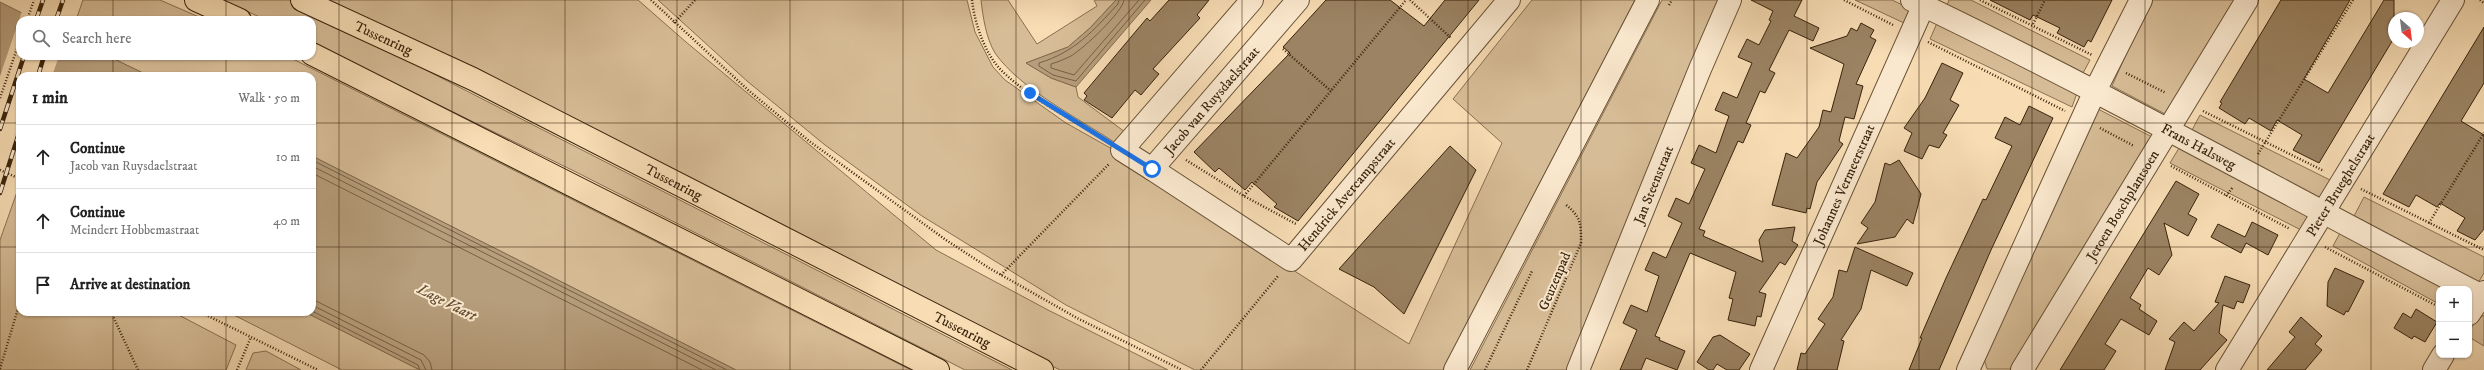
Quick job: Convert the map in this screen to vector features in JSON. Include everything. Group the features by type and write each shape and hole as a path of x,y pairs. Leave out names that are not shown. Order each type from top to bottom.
{"highway":[{"path":"196,0 231,16"},
{"name":"Tussenring","path":"302,0 473,79 1042,370"},
{"path":"316,56 938,370"}],"street":[{"path":"1152,169 1122,150 1252,0"},
{"name":"Jacob van Ruysdaelstraat","path":"1152,169 1171,149 1298,0"},
{"name":"Hendrick Avercampstraat","path":"1152,169 1291,260 1509,0"},
{"path":"1455,370 1648,0"},
{"name":"Jan Steenstraat","path":"1578,370 1697,76 1730,0"},
{"path":"1970,369 2094,93 2141,0"},
{"name":"Jeroen Boschplantsoen","path":"2022,370 2168,130 2186,103 2247,0"},
{"name":"Pieter Brueghelstraat","path":"2227,370 2453,0"},
{"name":"Frans Halsweg","path":"1921,2 2168,130 2322,213 2483,295"},
{"name":"Johannes Vermeerstraat","path":"1760,370 1921,2"},
{"path":"2472,310 2483,295"},
{"path":"2434,370 2442,358"}],"path":[{"path":"28,16 34,0"},
{"path":"650,0 748,90 809,141 946,240 1001,275 1077,318 1182,370"},
{"path":"674,23 695,0"},
{"path":"972,0 984,44 1004,74 1030,93 1122,150 1001,275"},
{"path":"1244,196 1406,0"},
{"path":"1410,0 1466,51"},
{"path":"1980,0 2033,24 2186,103 2484,250"},
{"path":"2033,24 2045,0"},
{"path":"2226,196 2267,143 2354,0"},
{"path":"2480,0 2484,3"},
{"path":"1268,36 1331,91"},
{"path":"0,98 16,52"},
{"path":"2429,223 2484,133"},
{"path":"1171,149 1244,196 1314,233"},
{"path":"0,170 16,177"},
{"name":"Geuzenpad","path":"1527,370 1581,243 1581,224 1576,213 1563,203"},
{"path":"1201,370 1291,260"},
{"path":"0,369 16,315"},
{"path":"113,316 138,370"},
{"path":"208,316 318,370"},
{"path":"237,370 251,337"},
{"path":"306,364 308,370"}],"shaded area":[{"path":"83,0 160,0 197,16 77,16"},
{"path":"223,0 289,0 1012,370 965,370 576,172 316,45 316,16 257,16"},
{"path":"327,0 638,0 686,42 936,250 1048,310 1168,370 1060,370 486,77"},
{"path":"658,0 967,0 975,32 993,67 1005,80 1066,123 1114,150 1121,163 1157,182 1289,271 1293,270 1409,344 1502,143 1453,99 1532,0 1635,0 1443,370 1195,370 1066,305 922,216 825,145 747,81"},
{"path":"981,0 1008,0 1037,44 1097,6 1094,0 1116,0 1090,28 1068,47 1026,63 1051,78 1076,87 1078,97 1125,132 1114,142 1050,102 1019,78 995,53 989,41 985,27"},
{"path":"1662,0 1721,0 1567,370 1470,370"},
{"path":"1855,0 1892,0 1911,9 1904,23"},
{"path":"1949,0 1971,0 2090,60 2082,75 1946,8"},
{"path":"2150,0 2237,0 2167,115 2112,86"},
{"path":"1937,23 2077,93 2072,107 1930,39"},
{"path":"116,60 295,60 911,370 736,370 316,158 316,72 141,72"},
{"path":"2098,109 2152,137 2013,369 1987,369 1983,355"},
{"path":"2200,115 2332,181 2321,200 2191,132"},
{"path":"2179,148 2309,215 2301,230 2170,163"},
{"path":"16,195 16,316 181,316 236,345 226,370 0,370 0,240"},
{"path":"2364,197 2484,257 2484,273 2478,283 2353,218"},
{"path":"2341,231 2450,286 2436,286 2436,302 2333,246"},
{"path":"2484,315 2484,346 2472,339 2472,327"},
{"path":"236,316 313,316 420,370 342,370"},
{"path":"266,351 301,370 246,370 253,353"}],"water":[{"path":"1116,0 1151,0 1076,87 1051,78 1026,63 1068,47 1090,28"},
{"path":"0,2 28,16 16,16 16,60 116,60 141,72 16,72 16,93 0,162"},
{"name":"Lage Vaart","path":"316,158 736,370 420,370 313,316 316,316"}],"pier":[{"path":"22,11 31,16 20,16"},
{"path":"16,29 16,60 58,60 53,72 16,72 16,171 0,164 0,76"}],"building":[{"path":"1169,0 1209,0 1197,15 1200,18 1153,69 1159,74 1141,95 1135,90 1112,118 1084,100 1087,96 1084,93 1147,18 1150,21"},
{"path":"1326,0 1390,0 1424,26 1445,0 1479,0 1298,221 1274,207 1277,204 1252,182 1245,190 1219,168 1215,172 1194,152 1290,53 1283,47"},
{"path":"1751,0 1802,0 1794,16 1819,28 1813,41 1789,30 1769,70 1775,73 1765,93 1760,91 1746,123 1751,125 1743,143 1738,141 1699,229 1705,231 1703,236 1763,262 1759,240 1765,230 1795,227 1792,241 1798,245 1785,265 1780,262 1759,292 1766,294 1761,317 1757,316 1755,326 1728,320 1733,299 1729,298 1736,272 1690,253 1655,336 1660,338 1659,340 1685,351 1677,370 1646,358 1641,370 1620,370 1637,330 1623,323 1631,305 1647,312 1659,276 1645,270 1653,252 1666,258 1682,223 1668,216 1676,198 1689,204 1705,169 1691,163 1699,145 1716,153 1729,116 1715,110 1723,92 1737,98 1752,63 1738,57 1747,39 1759,45 1771,21 1769,20 1773,11"},
{"path":"1990,0 2112,0 2091,42 2088,40 2084,47 2057,33 2060,28 2033,15 2030,20"},
{"path":"2281,0 2350,0 2304,79 2328,93 2384,0 2394,0 2394,12 2388,12 2388,48 2319,163 2293,150 2302,135 2277,120 2271,131 2249,118 2245,124 2219,108 2222,103 2220,102"},
{"path":"1861,23 1874,30 1870,37 1876,40 1856,84 1863,86 1854,119 1845,117 1839,141 1843,144 1817,182 1810,209 1807,208 1806,213 1772,205 1786,153 1797,158 1819,127 1823,110 1831,112 1844,64 1810,48 1847,36 1851,28 1857,31"},
{"path":"2484,27 2484,83 2461,121 2484,135 2484,229 2475,240 2457,231 2465,218 2440,203 2437,207 2416,195 2409,207 2383,194"},
{"path":"1942,63 1963,73 1950,100 1959,105 1943,133 1947,135 1939,148 1929,145 1922,159 1904,151 1912,133 1904,128 1925,98"},
{"path":"2029,106 2053,118 1991,250 1939,370 1909,370 1922,338 1920,338 1946,278 1983,199 1986,200 2012,146 1995,138 2005,117 2020,125"},
{"path":"1450,146 1476,170 1404,314 1374,287 1339,269"},
{"path":"1899,160 1921,194 1913,224 1907,219 1895,237 1857,244 1868,228 1861,223 1875,202 1885,163 1890,165"},
{"path":"2176,181 2199,194 2188,214 2197,219 2188,236 2164,223 2172,255 2159,275 2148,268 2130,298 2141,305 2139,309 2157,321 2149,335 2121,319 2105,344 2116,351 2104,370 2060,370"},
{"path":"2252,222 2278,235 2268,255 2246,243 2241,253 2211,237 2218,224 2245,237"},
{"path":"1855,247 1913,273 1907,286 1871,270 1861,309 1841,340 1844,341 1837,370 1797,370 1801,353 1805,354 1825,324 1818,319 1833,297 1839,270 1847,272"},
{"path":"2335,268 2364,281 2348,312 2346,311 2344,315 2327,306 2328,282"},
{"path":"2225,276 2250,285 2243,303 2237,301 2234,309 2223,305 2219,333 2227,340 2200,370 2165,370 2175,342 2169,339 2184,322 2194,331 2219,303 2215,302"},
{"path":"2416,309 2436,321 2425,342 2414,336 2412,339 2394,328 2403,313 2411,318"},
{"path":"2301,317 2322,336 2315,344 2322,350 2305,370 2267,370 2295,337 2289,332"},
{"path":"1720,335 1750,354 1739,370 1727,370 1717,364 1713,370 1709,370 1697,362 1713,337"}],"railway":[{"path":"37,16 43,0"},
{"path":"57,16 63,0"},
{"path":"19,72 23,60"},
{"path":"39,72 43,60"},
{"path":"0,129 16,80"},
{"path":"0,193 16,143"}],"route":[{"path":"1030,93 1152,169"}]}
